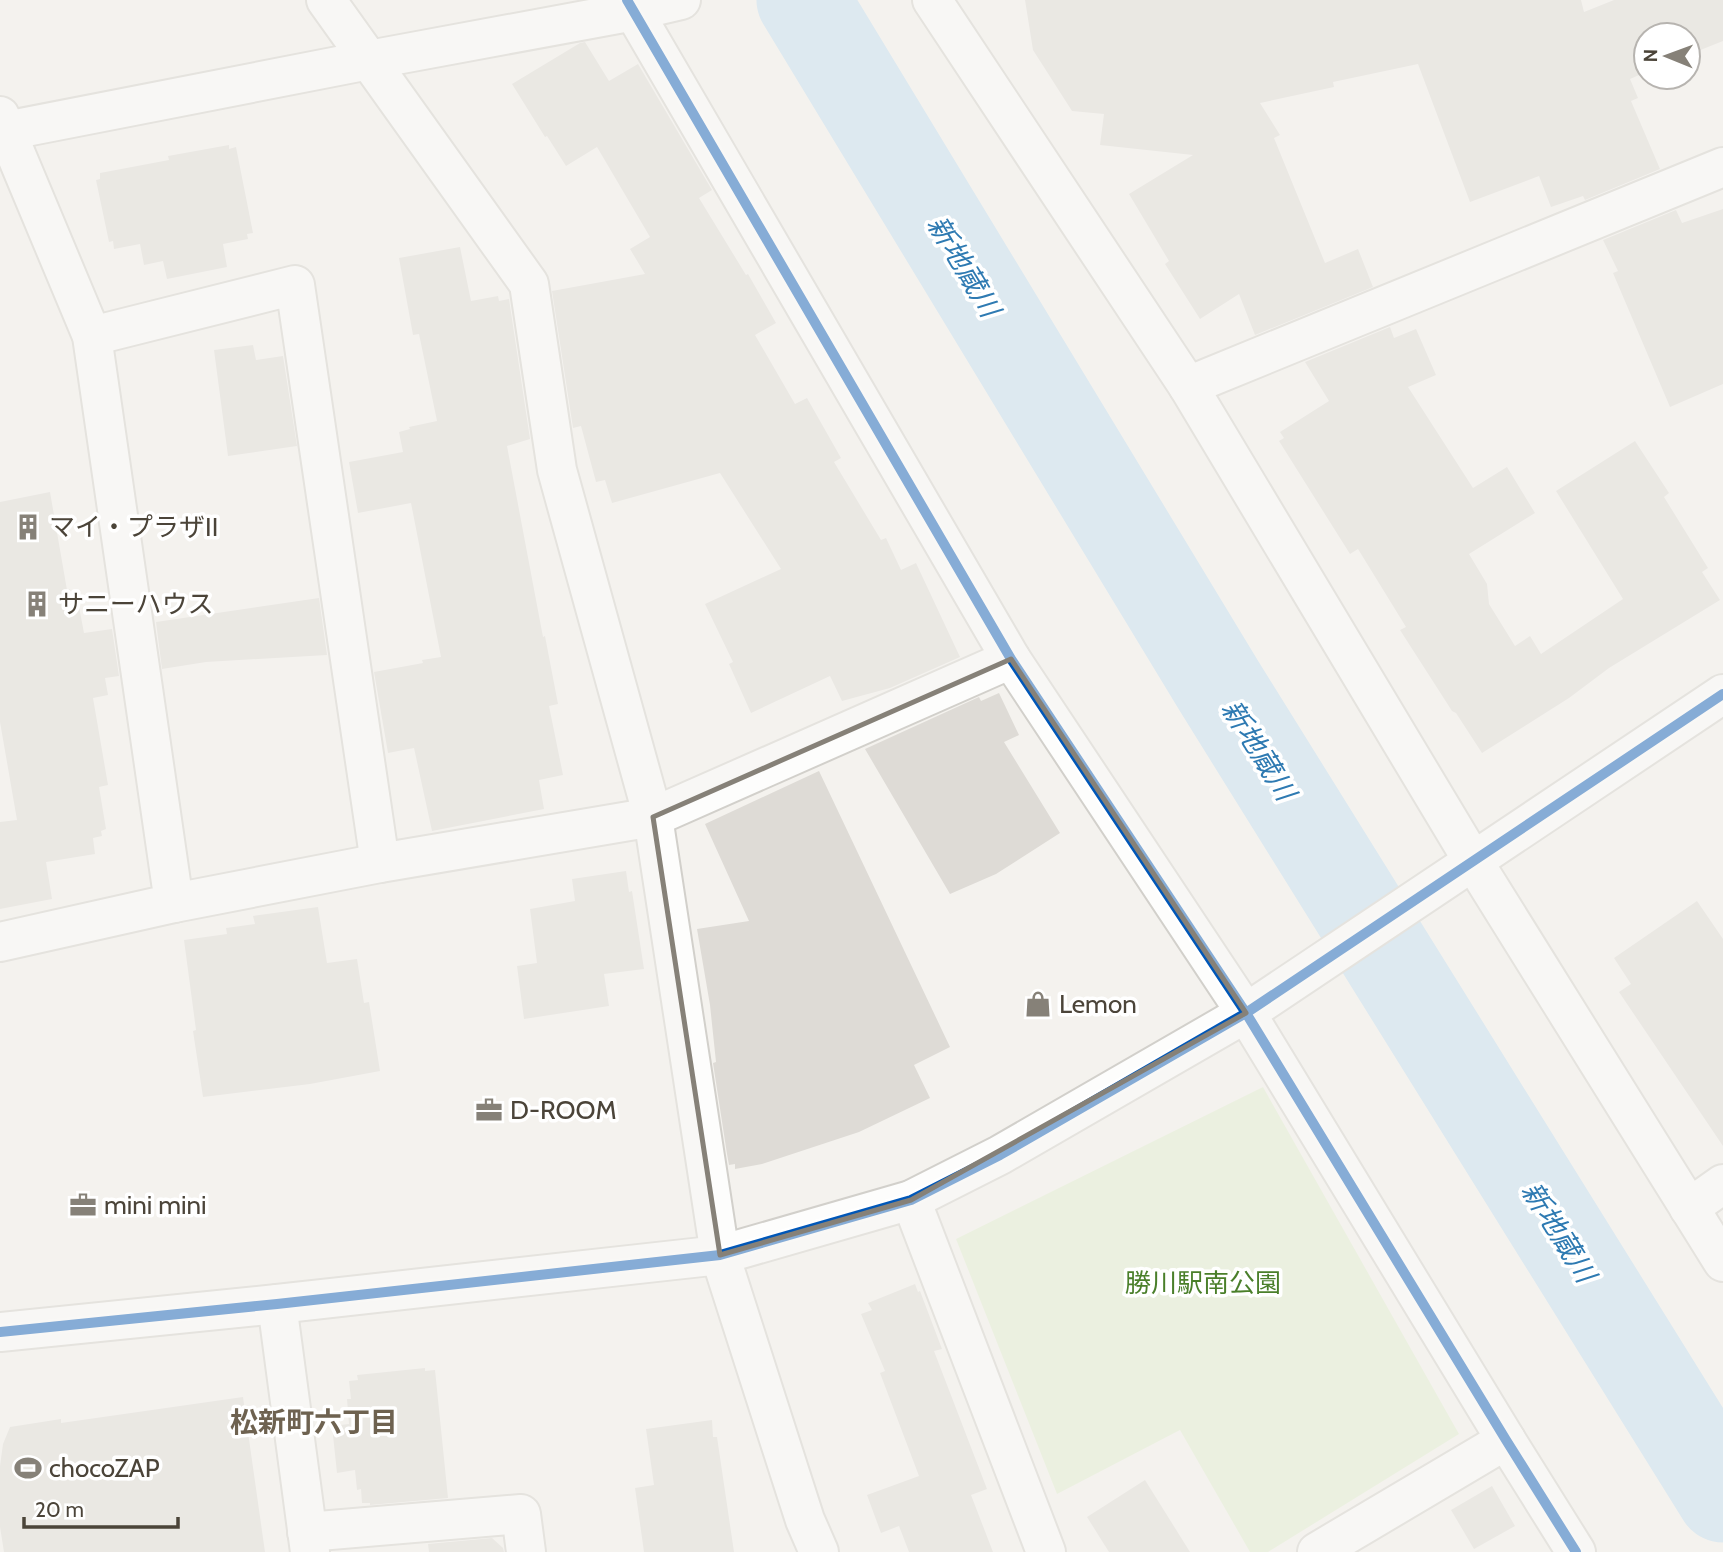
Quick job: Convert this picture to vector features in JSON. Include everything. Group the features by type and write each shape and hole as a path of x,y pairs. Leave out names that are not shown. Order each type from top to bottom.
{"street":[{"path":"326,0 528,284 557,470 653,817 720,1255 805,1520 819,1552"},
{"path":"174,902 92,336 2,126 369,60 630,6 681,0"},
{"path":"933,0 1188,386 1471,862 1723,1262"},
{"path":"630,6 1011,659 1247,1011 1576,1552"},
{"path":"1188,386 1723,167"},
{"path":"92,336 295,285 380,863"},
{"path":"0,942 174,902 380,863 653,817 1011,659"},
{"path":"0,1332 720,1255 911,1200 1000,1154 1247,1011 1723,694"},
{"path":"1689,1208 1723,1184"},
{"path":"911,1200 1046,1552"},
{"path":"277,1304 309,1542 521,1514 526,1552"},
{"path":"1317,1552 1506,1440"}],"highlighted area":[{"path":"1011,659 1246,1013 911,1200 720,1255 653,817"}],"green space":[{"name":"勝川駅南公園","path":"1263,1087 1459,1434 1268,1552 1250,1552 1180,1430 1057,1494 956,1239"}],"building":[{"path":"1025,0 1581,0 1584,12 1614,0 1723,0 1723,41 1702,49 1702,21 1632,21 1630,79 1632,91 1635,91 1638,98 1631,101 1660,169 1585,200 1583,196 1551,207 1539,176 1470,202 1418,64 1333,82 1334,87 1260,103 1280,135 1274,138 1325,263 1358,249 1373,287 1255,335 1239,294 1200,319 1165,264 1169,261 1129,194 1193,155 1100,145 1104,114 1072,111 1033,50"},
{"path":"585,42 609,81 638,64 712,190 699,198 776,323 755,335 795,404 807,398 841,458 834,462 881,540 886,538 901,570 916,563 960,657 890,688 842,701 830,676 751,713 729,664 733,662 705,604 781,569 720,473 612,503 605,480 596,482 581,426 573,428 552,291 645,274 630,249 650,237 597,147 566,166 512,84"},
{"path":"229,145 229,149 236,147 253,233 247,234 248,239 223,244 227,267 167,279 163,261 144,265 140,244 114,249 113,241 109,242 96,180 100,179 100,173 169,160 168,156"},
{"path":"1723,209 1723,384 1670,407 1613,273 1618,271 1603,240 1676,210 1682,223"},
{"path":"460,247 471,301 498,296 499,301 509,299 530,439 507,446 558,704 549,706 563,775 539,780 544,809 432,831 414,748 388,753 374,672 441,657 411,503 358,513 349,462 403,452 399,432 437,421 419,334 413,335 399,258"},
{"path":"1390,327 1394,338 1416,329 1436,375 1408,387 1473,488 1507,467 1535,513 1469,554 1487,584 1489,604 1515,646 1530,636 1541,654 1623,599 1556,491 1635,441 1669,493 1664,497 1708,568 1702,572 1720,600 1609,668 1569,698 1482,753 1400,630 1406,627 1358,549 1350,554 1279,441 1284,438 1280,432 1329,401 1305,362"},
{"path":"253,345 256,360 283,356 297,446 228,456 214,350"},
{"path":"50,492 67,590 70,589 72,597 77,596 84,633 112,629 119,676 105,678 108,695 93,698 108,785 99,787 106,829 101,831 102,836 93,838 95,854 46,862 52,899 0,909 0,822 17,820 0,722 0,502"},
{"path":"319,598 327,655 206,662 162,669 156,622"},
{"path":"999,693 1019,735 1004,742 1060,833 996,874 950,894 865,749 979,697 981,701"},
{"path":"819,771 950,1047 914,1065 930,1098 859,1132 762,1164 735,1169 735,1164 729,1165 727,1154 713,1063 716,1062 710,1005 697,929 749,921 705,824"},
{"path":"626,871 629,892 632,891 644,969 604,974 609,1006 524,1019 517,966 537,963 530,909 575,901 572,879"},
{"path":"1697,901 1723,939 1723,1146 1619,992 1631,984 1614,958"},
{"path":"318,907 327,963 357,959 364,1003 369,1002 380,1071 310,1084 203,1097 184,940 227,934 226,928 255,924 253,916"},
{"path":"915,1284 942,1349 934,1351 987,1489 971,1495 993,1552 909,1552 899,1526 881,1533 867,1495 919,1476 880,1373 885,1371 861,1314 872,1310 868,1303"},
{"path":"425,1368 425,1371 435,1370 448,1498 370,1505 362,1503 361,1489 357,1490 355,1470 337,1473 332,1426 349,1424 349,1381 358,1380 357,1375"},
{"path":"243,1397 265,1552 4,1552 0,1527 0,1466 3,1444 10,1427 61,1419 61,1423"},
{"path":"712,1420 713,1437 717,1437 734,1552 644,1552 635,1488 654,1485 646,1429"},
{"path":"1145,1480 1190,1552 1109,1552 1087,1517"},
{"path":"1492,1486 1515,1526 1474,1549 1451,1510"},
{"path":"492,1538 504,1552 429,1552 428,1544"}],"waterway":[{"name":"新地蔵川","path":"803,0 1219,686 1723,1496"}],"cycle path":[{"path":"627,0 1011,659 1246,1013 1576,1552"},
{"path":"0,1332 720,1255 911,1200 1000,1155 1246,1013 1723,694"}],"place":[{"name":"マイ・プラザII","path":"28,527"},
{"name":"サニーハウス","path":"37,604"},
{"name":"Lemon","path":"1038,1004"},
{"name":"D-ROOM","path":"489,1110"},
{"name":"mini mini","path":"83,1205"},
{"name":"chocoZAP","path":"28,1468"}],"district":[{"name":"松新町六丁目","path":"314,1422"}]}
